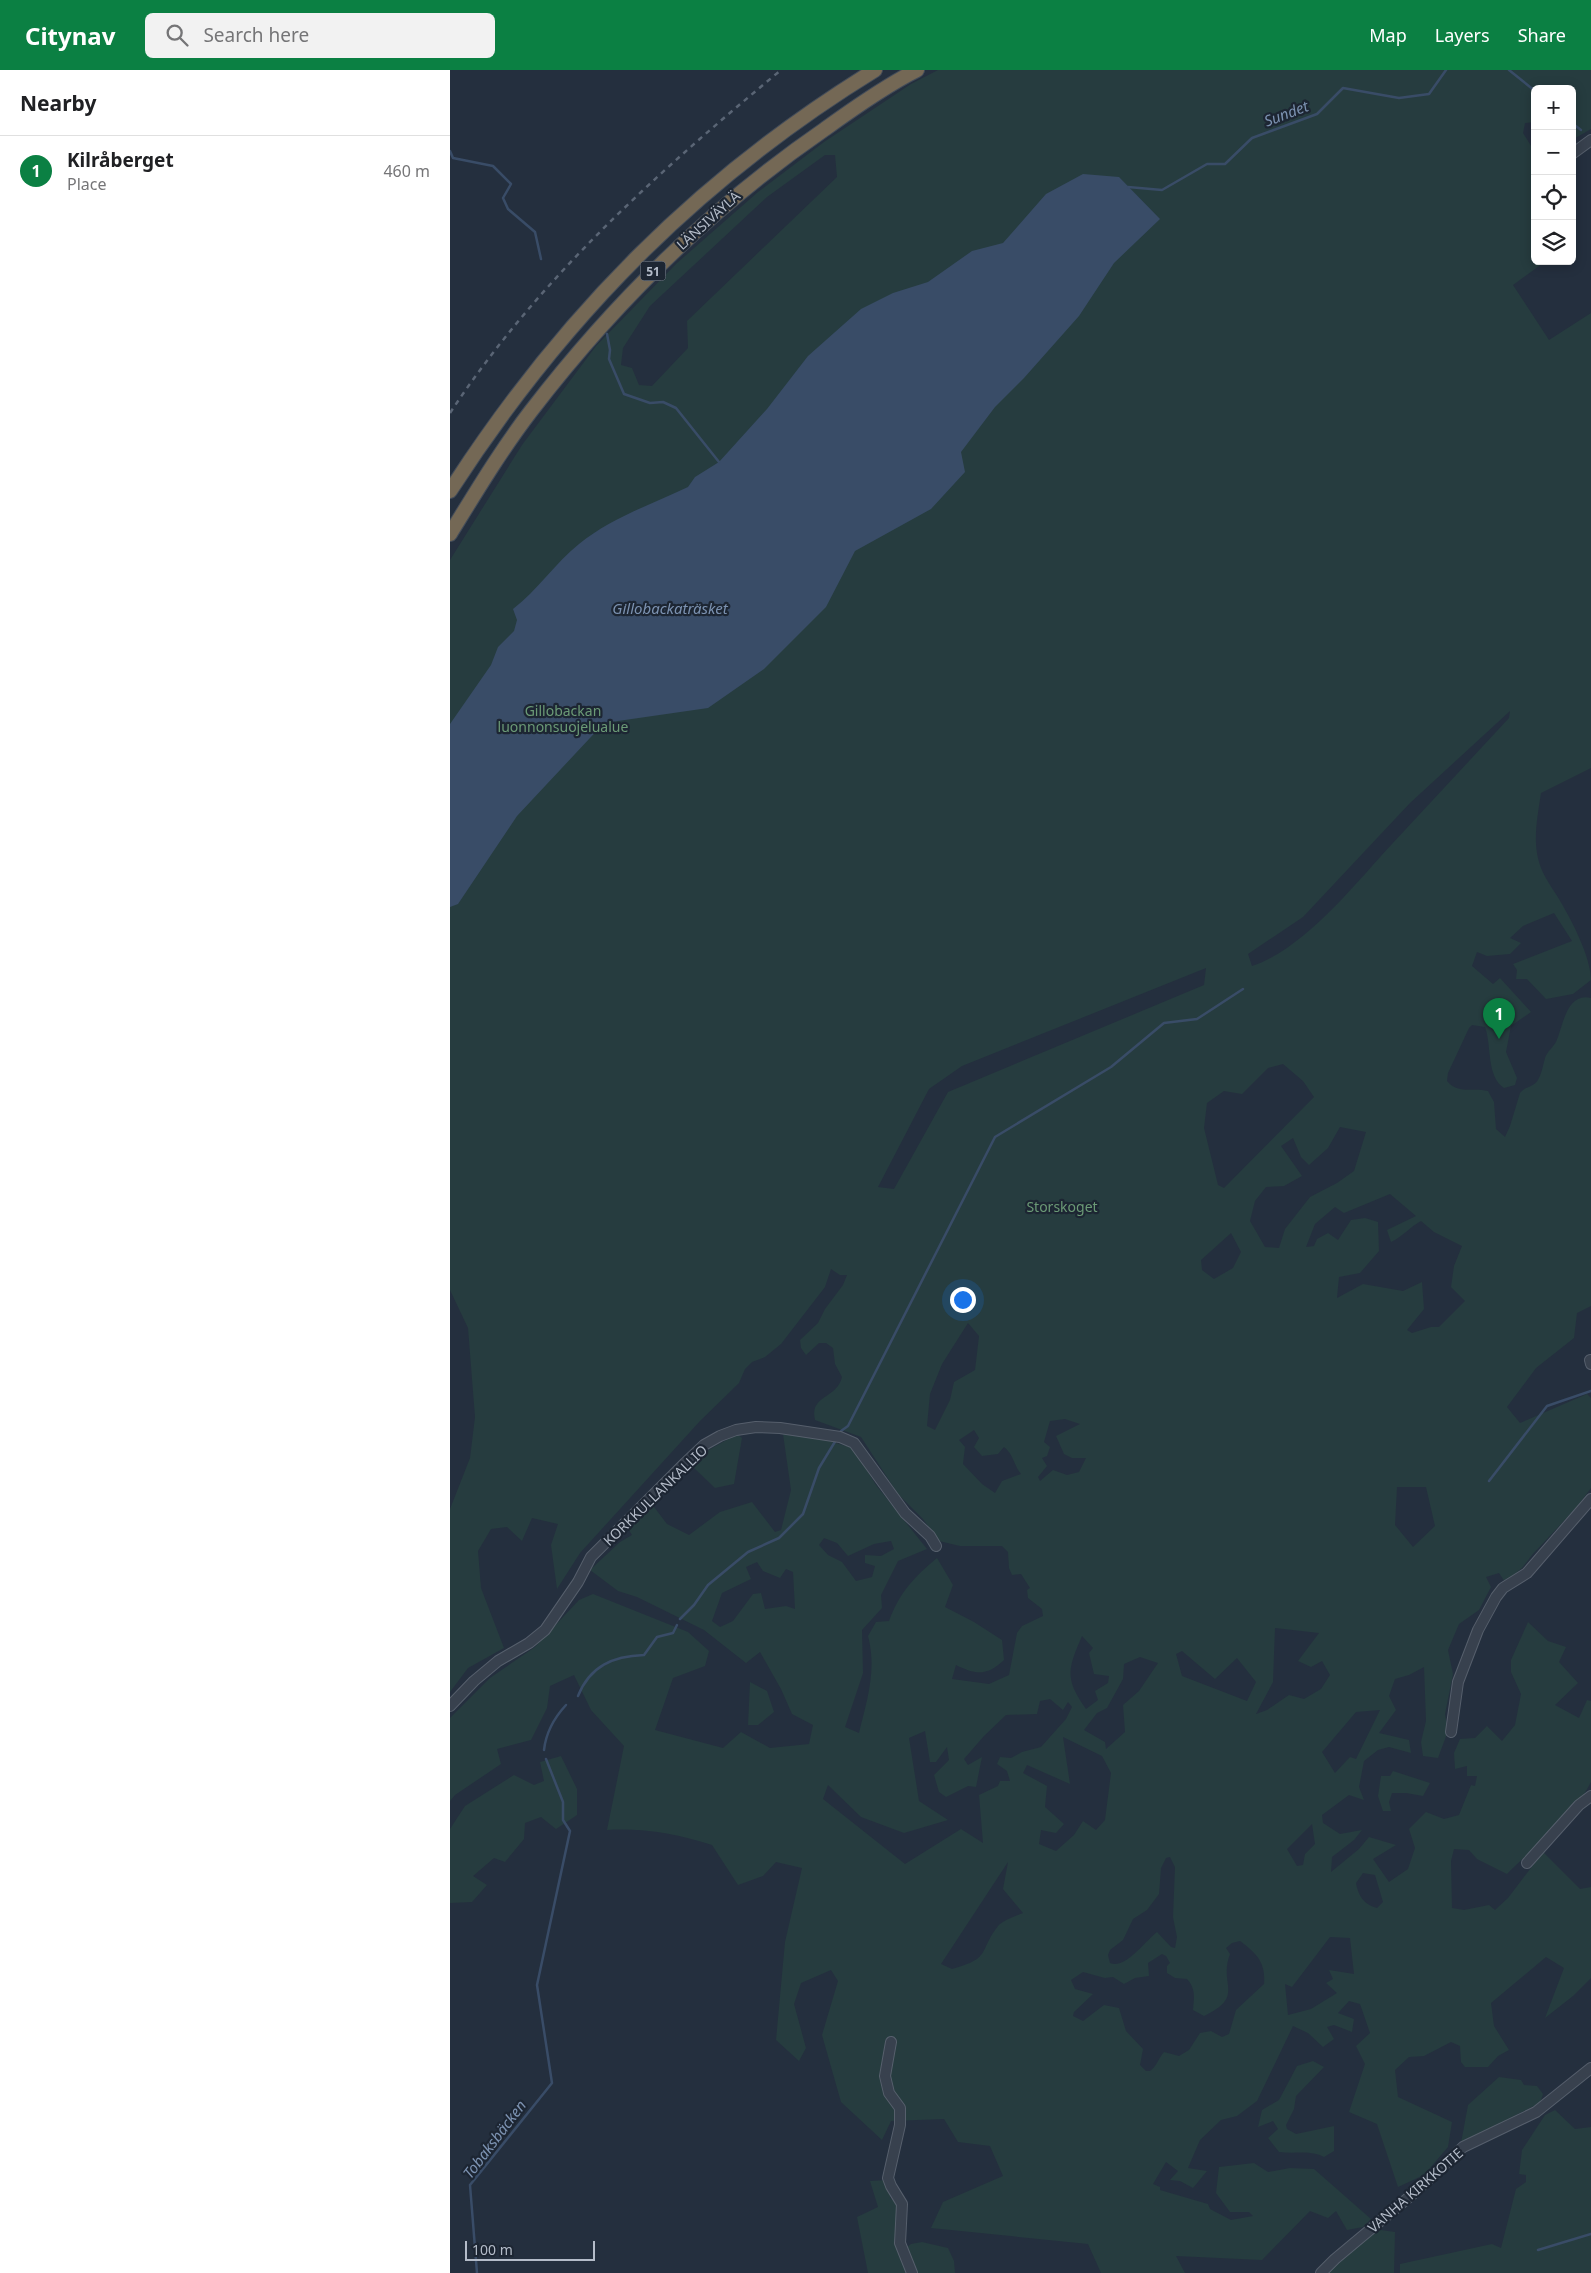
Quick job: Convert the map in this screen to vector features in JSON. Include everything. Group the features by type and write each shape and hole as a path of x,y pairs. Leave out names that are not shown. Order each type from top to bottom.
{"highway":[{"name":"LÄNSIVÄYLÄ","path":"450,491 512,400 589,307 634,258 678,216 728,174 830,98 876,70"},
{"name":"LÄNSIVÄYLÄ","path":"450,534 530,412 570,361 650,274 739,192 797,147 917,70"}],"street":[{"path":"1576,151 1591,140"},
{"path":"1590,1360 1591,1364"},
{"name":"KORKKULLANKALLIO","path":"450,1706 498,1661 530,1643 545,1630 578,1582 591,1557 685,1463 704,1446 720,1436 736,1430 756,1427 780,1428 840,1437 854,1443 905,1513 930,1536 936,1546"},
{"path":"1451,1732 1458,1682 1478,1630 1496,1597 1503,1588 1527,1572 1591,1499"},
{"path":"1527,1863 1579,1805 1591,1796"},
{"path":"891,2042 885,2076 888,2093 900,2108 900,2125 888,2178 902,2204 900,2243 912,2273"},
{"name":"VANHA KIRKKOTIE","path":"1321,2273 1463,2147 1536,2112 1591,2069"}],"green space":[{"path":"938,70 1591,70 1591,129 1576,138 1576,85 1531,85 1531,122 1525,123 1523,133 1531,146 1531,265 1540,265 1513,285 1549,340 1591,313 1591,768 1541,793 1536,826 1536,842 1541,869 1580,938 1588,960 1591,980 1573,994 1546,999 1527,979 1516,979 1517,970 1513,964 1572,941 1554,913 1523,926 1510,938 1521,943 1510,954 1487,956 1477,952 1472,966 1493,984 1500,978 1531,1012 1511,1026 1506,1052 1517,1078 1515,1085 1504,1088 1498,1083 1492,1068 1485,1027 1472,1025 1448,1073 1447,1081 1456,1088 1488,1091 1494,1102 1496,1129 1505,1137 1520,1093 1538,1080 1546,1056 1556,1042 1571,1005 1576,1000 1591,998 1591,1306 1577,1313 1574,1338 1536,1368 1507,1407 1520,1423 1587,1394 1591,1398 1591,1488 1576,1508 1522,1568 1505,1582 1499,1573 1486,1577 1491,1587 1479,1610 1459,1624 1448,1650 1453,1674 1445,1714 1448,1731 1438,1758 1423,1756 1421,1742 1426,1721 1424,1667 1409,1675 1395,1679 1389,1696 1396,1710 1379,1733 1409,1740 1411,1753 1389,1747 1378,1750 1364,1761 1359,1787 1364,1800 1349,1795 1322,1815 1323,1823 1340,1834 1362,1830 1354,1840 1332,1857 1331,1872 1359,1849 1369,1837 1396,1845 1373,1859 1389,1882 1408,1869 1415,1848 1409,1829 1426,1812 1444,1819 1459,1815 1471,1785 1475,1786 1477,1776 1467,1776 1467,1766 1455,1769 1454,1753 1460,1739 1475,1738 1487,1726 1502,1741 1515,1725 1521,1694 1511,1672 1511,1660 1528,1622 1548,1641 1566,1647 1559,1662 1578,1683 1555,1705 1579,1718 1587,1700 1591,1701 1591,1782 1575,1806 1507,1874 1477,1859 1469,1850 1454,1849 1451,1861 1452,1908 1464,1910 1489,1905 1495,1910 1508,1898 1543,1852 1580,1889 1591,1887 1591,1978 1573,1996 1545,2018 1564,1968 1546,1957 1491,2003 1494,2026 1509,2050 1498,2056 1488,2067 1465,2067 1461,2062 1460,2046 1451,2042 1424,2056 1409,2057 1395,2070 1398,2097 1452,2122 1448,2147 1424,2175 1398,2187 1377,2124 1349,2112 1365,2064 1356,2046 1370,2033 1360,2004 1349,2001 1338,2013 1354,2019 1352,2032 1334,2025 1327,2027 1334,2039 1323,2047 1308,2033 1293,2026 1257,2101 1237,2116 1221,2120 1200,2140 1188,2168 1207,2171 1193,2188 1180,2181 1170,2180 1178,2171 1166,2162 1153,2184 1160,2187 1160,2190 1208,2204 1210,2209 1231,2220 1253,2216 1249,2212 1230,2212 1216,2193 1219,2167 1254,2163 1268,2172 1290,2168 1314,2169 1371,2219 1363,2227 1347,2230 1336,2211 1328,2218 1310,2211 1262,2260 1176,2256 1185,2273 1101,2273 1088,2244 931,2228 943,2202 1003,2176 990,2146 958,2142 944,2119 891,2121 882,2140 841,2102 822,2035 838,1981 831,1970 801,1983 794,2004 806,2048 799,2061 776,2040 785,1942 802,1868 776,1862 763,1876 738,1885 712,1845 660,1833 634,1830 607,1830 624,1746 591,1710 574,1675 550,1686 547,1708 531,1740 497,1749 501,1764 455,1795 450,1801 450,1718 490,1678 535,1647 579,1600 593,1594 688,1632 709,1651 705,1666 673,1678 655,1730 723,1748 741,1732 770,1748 809,1744 813,1725 792,1714 781,1689 760,1652 746,1663 704,1630 637,1597 618,1591 590,1570 620,1542 632,1535 629,1530 651,1503 667,1524 689,1535 720,1512 752,1502 775,1532 781,1530 791,1490 783,1434 822,1439 853,1448 876,1485 927,1549 898,1561 881,1595 882,1608 862,1630 863,1673 845,1727 859,1733 870,1685 872,1661 868,1636 876,1622 889,1621 908,1586 937,1558 953,1585 945,1607 974,1622 1002,1640 1004,1660 998,1665 987,1671 975,1672 956,1665 952,1679 989,1684 1009,1675 1017,1633 1022,1626 1043,1616 1042,1609 1028,1598 1027,1590 1030,1588 1021,1574 1012,1575 1009,1568 1008,1552 1002,1546 960,1546 939,1541 923,1519 898,1494 861,1437 815,1420 814,1412 816,1406 835,1389 842,1377 835,1364 833,1348 826,1343 819,1343 806,1355 801,1348 800,1340 818,1323 825,1309 843,1285 847,1275 840,1275 831,1269 825,1287 781,1344 765,1357 752,1362 745,1369 739,1383 700,1421 580,1553 557,1589 551,1545 558,1524 532,1518 522,1541 507,1527 491,1529 478,1551 481,1588 504,1648 468,1668 450,1692 450,1509 470,1458 475,1417 468,1328 450,1290 450,560 522,445 596,346 677,263 758,192 824,142 911,84","holes":["825,155 835,155 837,177 687,321 688,348 652,386 639,385 632,368 621,365 623,348 650,306 767,197","1510,711 1509,718 1328,914 1291,945 1271,958 1252,966 1248,954 1303,917 1410,803","1206,968 1204,985 948,1092 894,1189 878,1187 929,1089 962,1066","1283,1064 1303,1081 1314,1097 1224,1188 1218,1185 1204,1128 1207,1103 1224,1091 1242,1094 1268,1068","1340,1127 1366,1132 1354,1171 1337,1183 1310,1197 1285,1229 1279,1248 1265,1247 1250,1221 1255,1201 1266,1187 1284,1186 1302,1176 1281,1146 1293,1138 1301,1157 1309,1165 1328,1148","1390,1194 1416,1216 1387,1230 1391,1242 1421,1221 1434,1232 1462,1246 1454,1266 1451,1287 1465,1301 1439,1327 1431,1327 1412,1333 1407,1330 1424,1309 1422,1282 1403,1291 1363,1284 1337,1298 1339,1277 1360,1273 1379,1251 1378,1222 1365,1218 1351,1220 1338,1240 1328,1233 1317,1239 1314,1246 1306,1247 1315,1224 1335,1207 1344,1213","1231,1233 1241,1252 1233,1268 1214,1279 1202,1270 1201,1260","968,1323 979,1336 975,1370 954,1382 950,1400 935,1430 927,1426 930,1394 942,1364","1065,1419 1080,1424 1056,1436 1064,1454 1072,1458 1086,1458 1079,1472 1067,1475 1053,1470 1040,1481 1038,1477 1047,1466 1042,1458 1047,1456 1050,1447 1044,1442 1050,1421","974,1430 979,1438 974,1447 982,1456 998,1454 1004,1447 1010,1453 1021,1474 1002,1481 995,1493 982,1484 963,1464 965,1447 959,1440","1397,1487 1426,1487 1435,1526 1413,1547 1395,1525","824,1538 837,1543 848,1556 874,1544 891,1541 894,1549 881,1556 865,1555 865,1563 875,1566 872,1577 856,1581 842,1562 828,1555 819,1545","757,1562 763,1571 780,1578 786,1569 793,1572 795,1609 786,1606 765,1609 761,1593 753,1594 733,1621 720,1627 712,1621 722,1593 751,1579 746,1567","1275,1628 1319,1633 1298,1661 1311,1667 1322,1661 1330,1675 1321,1689 1304,1699 1289,1695 1267,1710 1256,1714 1273,1682","1082,1636 1093,1648 1089,1653 1094,1674 1109,1676 1108,1683 1095,1691 1098,1700 1086,1709 1071,1681 1071,1665","1182,1651 1215,1679 1237,1658 1256,1682 1247,1701 1182,1676 1176,1654","1140,1657 1158,1663 1139,1691 1123,1705 1125,1732 1106,1749 1105,1742 1084,1730 1097,1713 1107,1708 1123,1679 1124,1664","1050,1699 1063,1710 1068,1702 1072,1707 1066,1719 1041,1747 1022,1752 1011,1758 1000,1757 997,1764 1007,1771 1010,1781 1000,1781 998,1786 979,1795 983,1843 961,1829 905,1864 823,1799 828,1785 861,1817 904,1833 948,1820 919,1801 909,1738 925,1731 930,1762 936,1762 947,1747 949,1760 934,1775 939,1792 946,1797 968,1786 976,1787 982,1757 968,1765 964,1759 1006,1715 1037,1714 1040,1701","1380,1710 1356,1759 1350,1757 1335,1773 1322,1752 1356,1712","1063,1737 1102,1756 1111,1773 1105,1820 1096,1830 1083,1821 1074,1835 1056,1851 1039,1844 1041,1830 1056,1833 1064,1824 1045,1807 1047,1786 1023,1773 1027,1765 1070,1784","1312,1824 1315,1844 1305,1854 1303,1865 1297,1866 1287,1849","1170,1857 1175,1867 1173,1917 1177,1937 1175,1948 1171,1947 1157,1932 1128,1959 1116,1964 1110,1963 1108,1955 1110,1950 1123,1940 1133,1919 1147,1910 1159,1894 1161,1868 1166,1858","1008,1862 1003,1889 1023,1913 1000,1924 979,1957 965,1965 952,1969 941,1964","1363,1873 1375,1875 1383,1902 1377,1908 1372,1907 1365,1902 1358,1892 1356,1883","1330,1937 1350,1938 1354,1974 1329,1970 1333,1979 1326,1983 1337,1993 1311,2009 1288,2015 1285,1984 1292,1987","1240,1941 1251,1950 1262,1964 1264,1984 1236,2010 1229,2034 1222,2037 1211,2031 1200,2033 1189,2050 1179,2056 1164,2052 1150,2071 1146,2071 1140,2065 1143,2049 1126,2031 1119,2008 1104,2005 1083,2021 1073,2016 1074,2012 1093,1994 1075,1989 1071,1980 1083,1972 1105,1978 1113,1977 1124,1984 1135,1978 1149,1976 1148,1963 1162,1954 1166,1956 1170,1963 1167,1966 1167,1973 1175,1978 1187,1979 1190,1983 1194,1993 1193,2010 1204,2016 1217,2009 1228,1996 1227,1965 1230,1954 1226,1948 1232,1943"]},
{"path":"737,1434 742,1438 734,1484 715,1488 692,1466 707,1451"},
{"path":"750,1682 767,1691 774,1712 758,1725 748,1725"},
{"path":"561,1756 577,1789 577,1815 556,1829 541,1817 525,1823 524,1839 505,1862 494,1858 473,1876 487,1885 472,1902 450,1903 450,1829 465,1806 514,1775 534,1785 544,1781 540,1762"},
{"path":"1393,1771 1430,1783 1423,1796 1392,1793 1389,1802 1391,1811 1383,1811 1378,1796 1381,1776 1390,1776"},
{"path":"1313,2061 1324,2067 1296,2096 1294,2109 1286,2125 1287,2129 1296,2134 1334,2126 1334,2151 1324,2157 1308,2153 1279,2152 1268,2138 1278,2129 1273,2121 1258,2127 1262,2110 1279,2100 1297,2066"},
{"path":"1499,2077 1521,2080 1524,2085 1537,2086 1543,2094 1540,2103 1461,2143 1468,2105"},
{"path":"1555,2110 1575,2129 1591,2127 1591,2273 1400,2273 1400,2264 1492,2244 1501,2248 1516,2189 1526,2182 1526,2175 1519,2174 1522,2150 1545,2115"},
{"path":"887,2180 891,2193 890,2198 900,2206 908,2273 868,2273 857,2217 878,2207 870,2181"},
{"path":"1374,2229 1395,2232 1394,2273 1326,2273"},
{"path":"922,2242 948,2248 954,2261 955,2273 916,2273 906,2248 911,2244"}],"water":[{"name":"Gillobackaträsket","path":"1083,174 1119,177 1160,219 1114,263 1079,316 1024,378 995,407 961,452 965,472 931,509 855,551 826,607 764,669 708,708 604,723 517,816 458,904 450,907 450,724 491,665 498,647 514,631 517,620 513,609 530,594 570,551 591,535 632,512 688,487 695,477 719,462 767,409 808,356 861,309 893,293 928,282 972,251 1003,243 1046,194"}],"waterway":[{"name":"Sundet","path":"1128,187 1162,190 1207,164 1225,164 1252,138 1317,114 1343,88 1399,98 1429,94 1446,70"},
{"path":"1509,70 1531,88"},
{"path":"1576,126 1581,130"},
{"path":"450,151 453,158 493,166 511,184 503,198 508,209 535,232 541,259"},
{"path":"607,334 610,350 609,359 624,394 650,403 663,402 676,408 719,462"},
{"path":"841,1431 848,1426 995,1137 1111,1067 1164,1023 1197,1019 1243,989"},
{"path":"1489,1481 1547,1406 1591,1391"},
{"path":"680,1619 694,1605 708,1585 748,1552 779,1538 803,1514 819,1468 836,1440"},
{"path":"578,1696 589,1677 596,1670 622,1658 644,1655 657,1637 673,1633 677,1625"},
{"path":"544,1750 551,1726 566,1705"},
{"name":"Tobaksbäcken","path":"477,2273 470,2185 552,2083 537,1985 570,1831 563,1820 563,1802 546,1759"},
{"path":"1538,2250 1591,2234"}],"railway":[{"path":"450,413 485,364 561,272 646,188 735,108 781,70"}],"place":[{"name":"Kilråberget","path":"1499,1039"}],"park label":[{"name":"Gillobackan luonnonsuojelualue","path":"563,718"},
{"name":"Storskoget","path":"1062,1206"}]}
